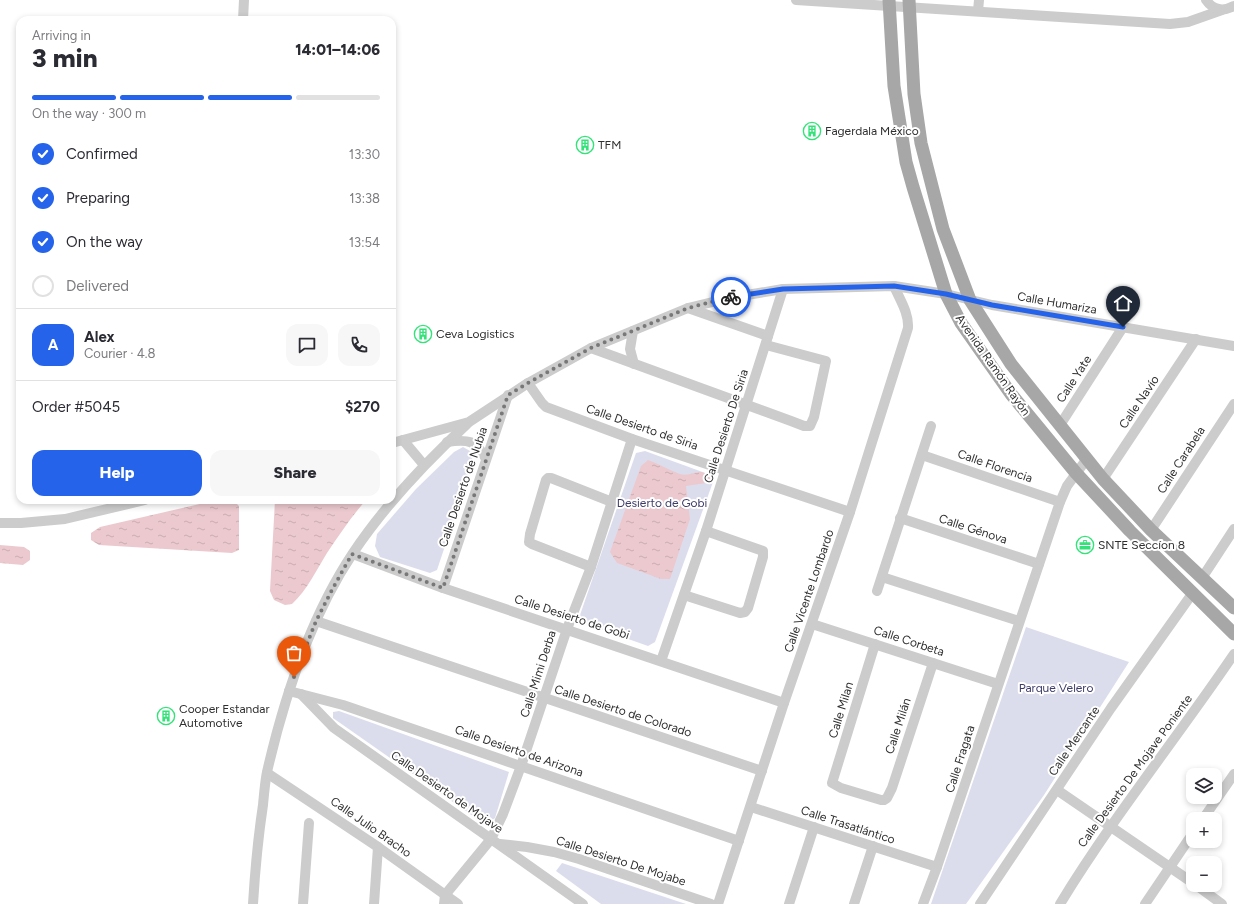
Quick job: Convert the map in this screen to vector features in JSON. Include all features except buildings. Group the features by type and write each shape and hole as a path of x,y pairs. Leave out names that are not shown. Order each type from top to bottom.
{"main road":[{"name":"Avenida Ramón Rayón","path":"888,3 894,86 906,162 946,294 961,323 1011,394 1076,473 1130,531 1234,634"},
{"name":"Avenida Ramón Rayón","path":"909,4 914,94 921,143 944,229 970,300 1010,364 1060,425 1086,460 1151,530 1234,608"}],"street":[{"path":"243,16 244,0"},
{"path":"796,0 909,4 978,11 1178,24 1234,6"},
{"path":"978,11 979,0"},
{"path":"1206,0 1212,7 1222,10"},
{"name":"Calle Humariza","path":"469,422 508,395 591,348 688,308 729,298 783,289 894,286 1234,346"},
{"name":"Calle Vicente Lombardo","path":"718,904 784,703 850,512 908,328 909,321 907,314 894,286"},
{"name":"Calle Desierto De Siria","path":"661,660 706,531 783,289"},
{"path":"591,348 804,426 810,426 826,361 767,340 688,308"},
{"name":"Calle Yate","path":"1060,425 1123,327"},
{"path":"632,331 630,349 634,364"},
{"name":"Calle Navío","path":"1103,479 1196,339"},
{"name":"Calle Desierto de Siria","path":"528,383 546,407 632,438 850,512"},
{"name":"Calle Desierto de Nubia","path":"443,588 508,395"},
{"name":"Calle Carabela","path":"1151,530 1234,404"},
{"path":"396,442 469,422"},
{"path":"396,498 424,465 469,422"},
{"path":"877,591 931,426"},
{"name":"Calle Mimi Derba","path":"444,899 494,841 567,629 591,568 632,438"},
{"path":"403,440 424,465"},
{"path":"447,442 461,440 474,443 482,450 486,459"},
{"name":"Calle Florencia","path":"922,455 1060,502"},
{"name":"Calle Fragata","path":"923,904 937,867 1060,502 1067,486 1086,460"},
{"path":"591,568 529,542 546,480 551,478 612,502"},
{"path":"0,523 21,523 65,519 128,504"},
{"path":"253,904 258,840 267,773 289,691 316,621 333,588 352,554 391,504"},
{"name":"Calle Génova","path":"900,518 1039,564"},
{"path":"1202,578 1234,530"},
{"path":"684,595 740,613 745,612 748,608 764,557 763,551 706,531"},
{"name":"Calle Desierto de Gobi","path":"352,554 443,588 661,660 784,703"},
{"path":"882,576 1020,621"},
{"name":"Calle Mercante","path":"980,904 1112,708 1192,594"},
{"name":"Calle Desierto de Colorado","path":"316,621 762,771"},
{"name":"Calle Corbeta","path":"812,624 998,684"},
{"name":"Calle Milan","path":"875,644 832,783 841,788 881,800 888,798"},
{"name":"Calle Desierto De Mojave Poniente","path":"1060,904 1110,827 1234,654"},
{"name":"Calle Milán","path":"888,798 933,663"},
{"name":"Calle Desierto de Arizona","path":"289,691 343,705 739,841"},
{"name":"Calle Desierto de Mojave","path":"301,694 334,728 583,904"},
{"name":"Calle Julio Bracho","path":"267,773 378,847 444,899 458,904"},
{"path":"1208,812 1234,774"},
{"path":"1057,790 1186,878"},
{"name":"Calle Trasatlántico","path":"751,807 937,867"},
{"path":"302,904 309,823"},
{"path":"789,904 814,827"},
{"name":"Calle Desierto De Mojabe","path":"494,841 573,857 711,904"},
{"path":"1145,904 1186,843"},
{"path":"854,904 873,846"},
{"path":"374,904 378,847"},
{"path":"1206,892 1222,904"}],"green space":[{"path":"463,447 470,451 473,462 437,570 430,573 380,557 375,546 377,534 416,489 454,452"},
{"name":"Desierto de Gobi","path":"645,451 708,474 713,482 655,642 648,646 583,623 580,615 636,453"},
{"name":"Parque Velero","path":"1026,627 1129,662 1044,795 966,904 931,904"},
{"path":"339,711 509,772 495,818 490,822 480,821 333,718 333,712"},
{"path":"562,863 686,904 601,904 556,871"}],"water":[{"path":"648,460 680,474 685,475 697,472 705,473 713,482 686,486 690,519 670,579 661,579 617,563 610,552 641,466"},
{"path":"200,504 237,504 239,506 239,550 232,553 99,545 91,540 91,533 100,527"},
{"path":"275,504 363,504 336,539 302,593 292,604 285,605 274,600 270,591"},
{"path":"0,545 24,547 30,551 30,560 23,565 0,563"}],"way so far":[{"path":"294,677 316,621 352,554 443,588 508,395 591,348 688,308 731,297"}],"place":[{"name":"Fagerdala México","path":"812,131"},
{"name":"TFM","path":"585,145"},
{"name":"Ceva Logistics","path":"423,334"},
{"name":"SNTE Seccíon 8","path":"1085,545"},
{"name":"Cooper Estandar Automotive","path":"166,716"}],"route":[{"path":"731,297 783,289 894,286 946,294 992,305 1123,327"}]}
